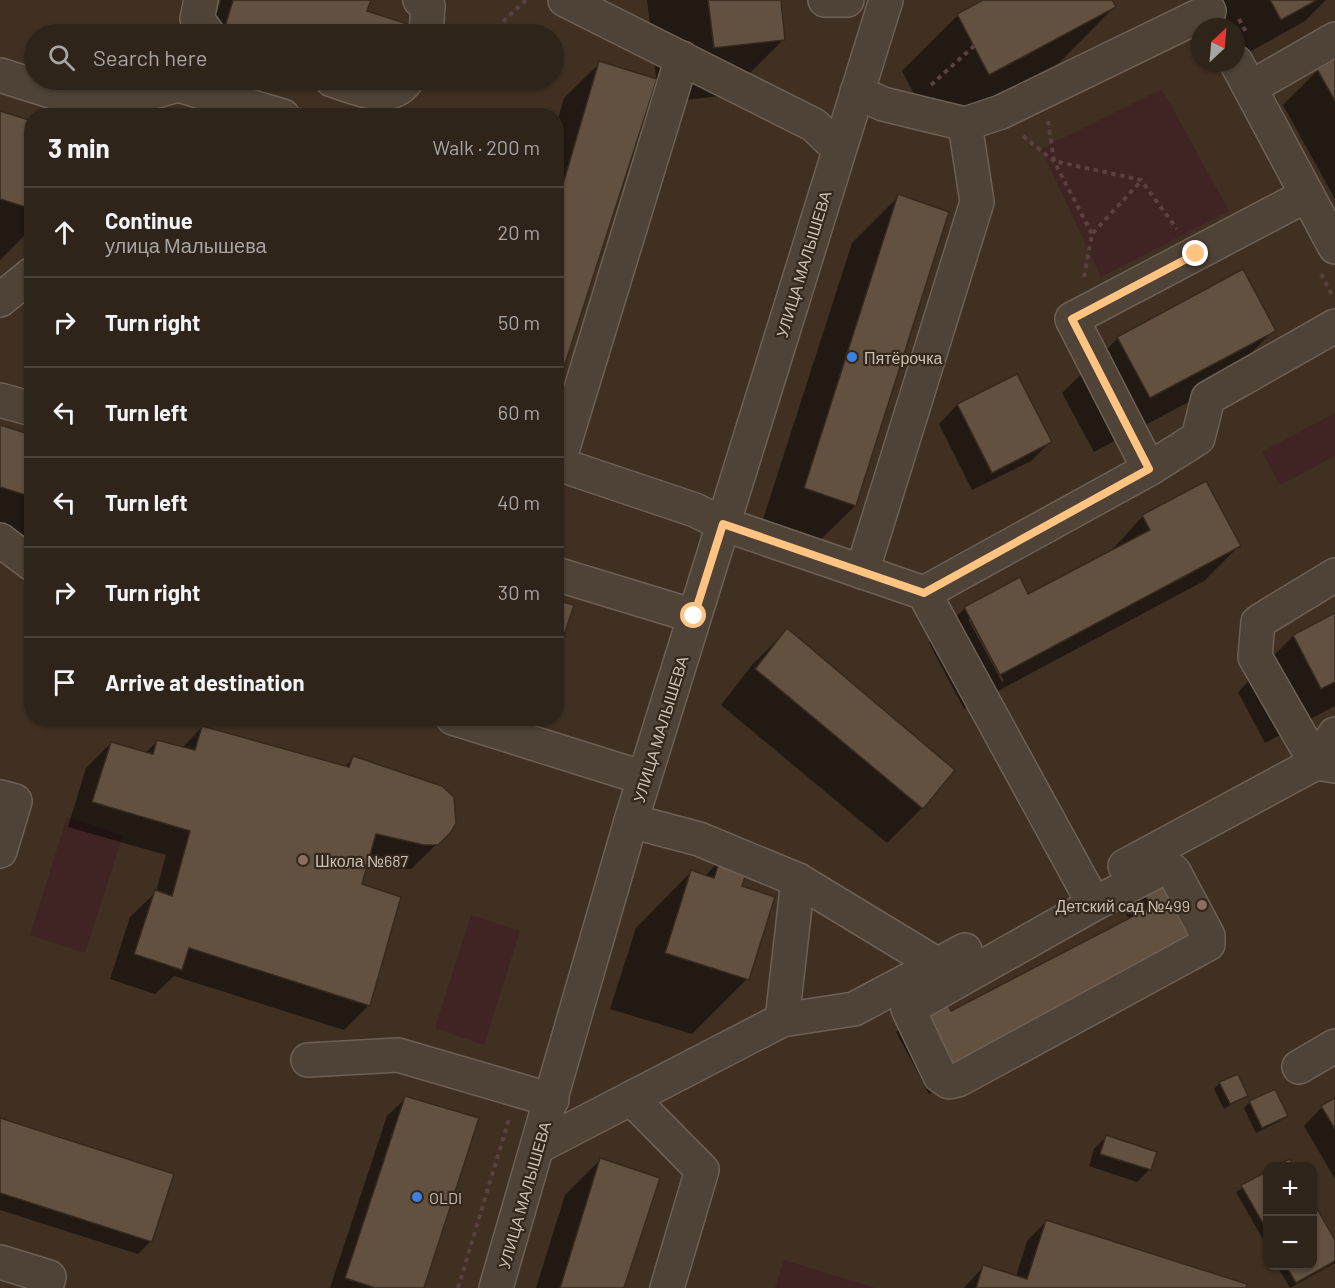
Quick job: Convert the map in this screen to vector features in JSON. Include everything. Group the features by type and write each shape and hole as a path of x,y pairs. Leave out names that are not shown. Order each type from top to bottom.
{"street":[{"path":"201,0 197,19 201,24"},
{"path":"420,0 428,6 427,24"},
{"path":"565,0 814,126 839,149"},
{"path":"825,0 847,0"},
{"name":"УЛИЦА МАЛЫШЕВА","path":"496,1288 539,1146 631,820 886,0"},
{"path":"857,92 883,104 965,124 996,114 1210,13"},
{"path":"1335,39 1243,75 1335,247"},
{"path":"564,444 682,58"},
{"path":"0,75 24,84"},
{"path":"42,90 92,108"},
{"path":"109,108 163,90"},
{"path":"193,90 248,108"},
{"path":"365,90 378,94 390,90"},
{"path":"862,572 977,202 965,124"},
{"path":"1149,469 1072,319 1307,195"},
{"path":"0,300 24,280"},
{"path":"924,593 1149,469 1198,438 1209,398 1335,326"},
{"path":"0,399 24,406"},
{"path":"564,466 695,510 723,524 924,593 1089,896"},
{"path":"0,540 24,558"},
{"path":"564,576 694,616"},
{"path":"1325,765 1255,657 1258,622 1335,576"},
{"path":"478,726 644,778"},
{"path":"539,1146 782,1020 854,1009 938,964 1089,896 1168,867 1174,872 1208,936 1208,944 958,1080 949,1082 940,1076 908,1009 1089,896 1325,765 1335,734"},
{"path":"0,797 15,801 0,851"},
{"path":"631,820 699,839 798,880 938,964"},
{"path":"782,1020 798,880"},
{"path":"1299,1067 1335,1046"},
{"path":"308,1060 398,1055 552,1100"},
{"path":"631,1098 702,1170 668,1288"},
{"path":"0,1262 49,1277 46,1288"}],"path":[{"path":"501,24 526,0"},
{"path":"923,91 974,46"},
{"path":"1044,91 1053,161 1092,234"},
{"path":"996,114 1053,161 1141,180 1196,254"},
{"path":"1078,316 1092,234 1141,180"}],"shaded area":[{"path":"1162,89 1229,211 1101,277 1041,149"},
{"path":"1335,413 1335,456 1280,485 1262,452"},
{"path":"67,817 123,835 85,953 30,935"},
{"path":"471,915 520,931 484,1045 435,1028"},
{"path":"784,1260 875,1288 775,1288"}],"building":[{"path":"233,0 371,0 367,11 408,24 226,24"},
{"path":"708,0 781,0 785,40 714,48"},
{"path":"983,0 1112,0 1116,7 989,75 957,14"},
{"path":"1270,0 1317,0 1281,20"},
{"path":"1335,59 1335,101 1317,69"},
{"path":"599,61 657,79 564,367 564,181"},
{"path":"0,111 24,118 24,206 0,199"},
{"path":"898,194 949,212 856,506 804,488"},
{"path":"1243,269 1276,331 1150,398 1117,337"},
{"path":"1017,374 1052,442 992,473 957,404"},
{"path":"0,425 24,432 24,494 0,487"},
{"path":"1206,481 1241,546 1000,675 964,607 1020,577 1028,594 1150,530 1142,515"},
{"path":"564,602 574,605 564,636"},
{"path":"1335,613 1335,682 1321,689 1293,635"},
{"path":"787,628 955,770 923,809 755,669"},
{"path":"202,726 349,767 353,756 442,786 454,797 456,823 451,832 438,845 424,845 376,834 362,884 401,897 370,1006 189,948 182,970 134,954 155,890 172,896 190,831 92,802 111,742 153,754 157,740 195,750"},
{"path":"720,859 748,868 742,886 775,897 749,980 665,953 691,870 714,878"},
{"path":"1169,874 1205,942 948,1076 914,1012 944,996 951,1011 1151,907 1141,888"},
{"path":"1238,1074 1248,1096 1230,1104 1219,1082"},
{"path":"1275,1089 1288,1116 1262,1128 1249,1101"},
{"path":"405,1096 479,1118 424,1288 375,1288 345,1278"},
{"path":"1335,1098 1335,1129 1321,1106"},
{"path":"0,1118 174,1174 152,1242 0,1193"},
{"path":"1106,1135 1157,1152 1151,1170 1100,1154"},
{"path":"600,1158 660,1178 624,1288 560,1288"},
{"path":"1263,1174 1263,1223 1241,1185"},
{"path":"1317,1209 1335,1240 1335,1261 1296,1283 1288,1270 1317,1270"},
{"path":"1046,1220 1247,1284 1246,1288 976,1288 983,1265 1027,1279"}],"place":[{"name":"Пятёрочка","path":"852,357"},
{"name":"Школа №687","path":"303,860"},
{"name":"Детский сад №499","path":"1202,905"},
{"name":"OLDI","path":"417,1197"}],"route":[{"path":"694,616 723,524 924,593 1149,469 1072,319 1196,254"}]}
